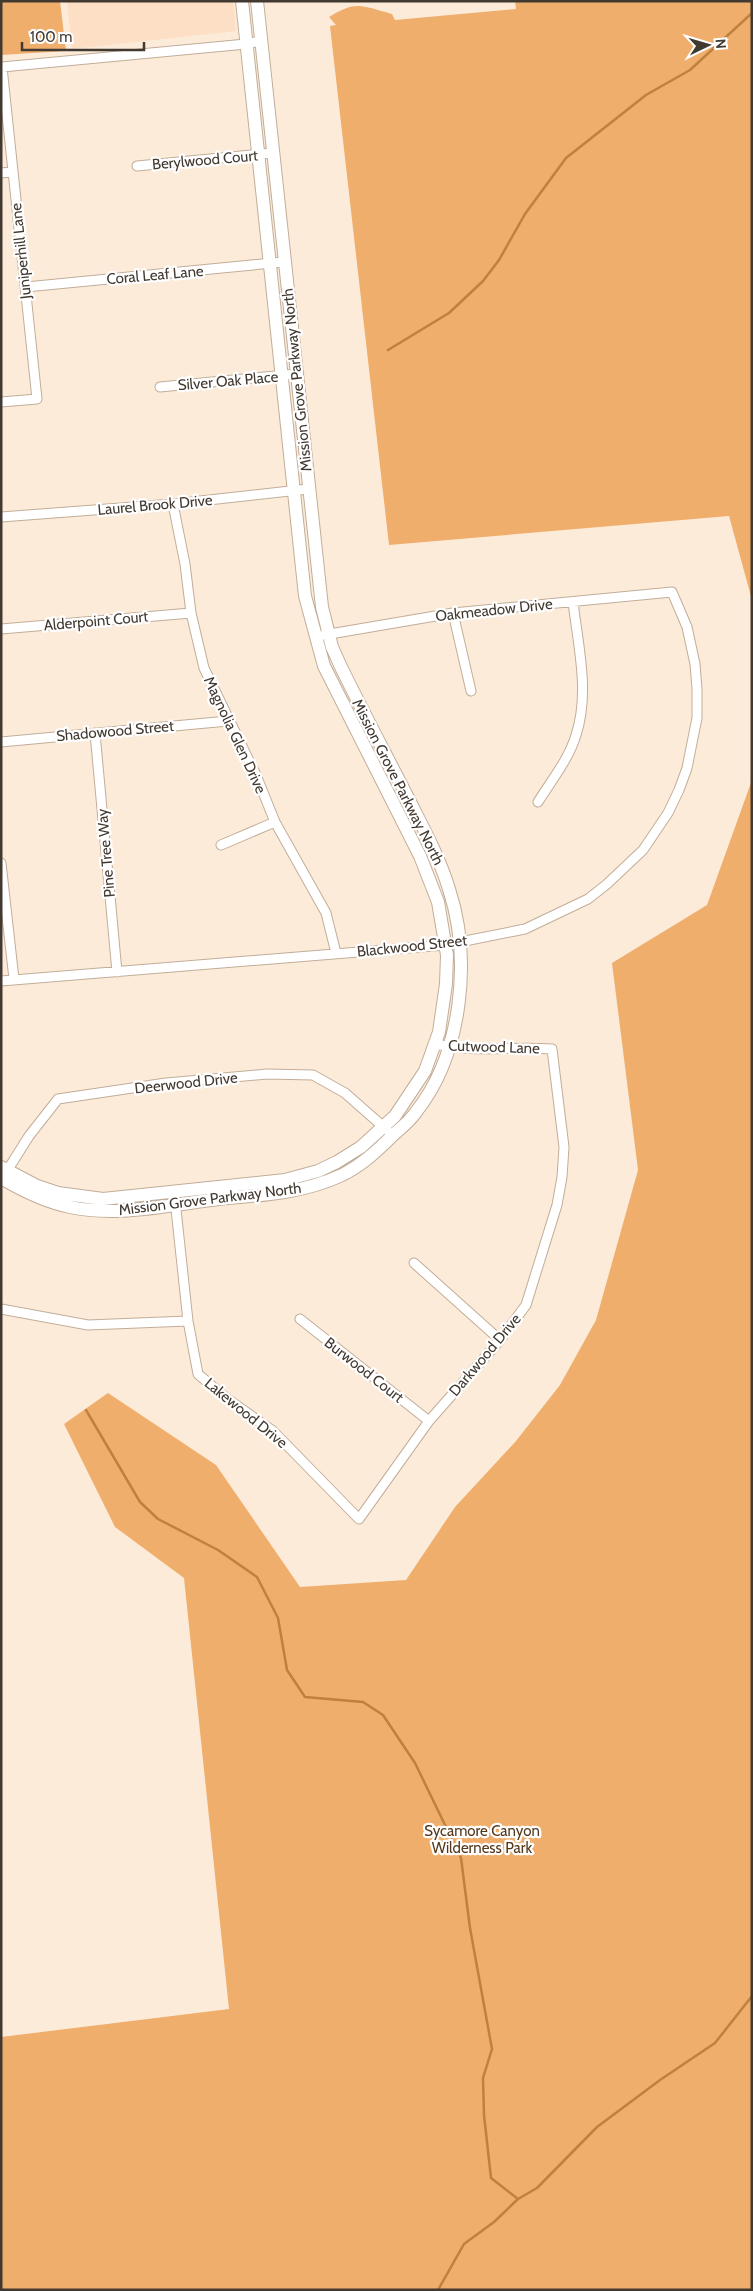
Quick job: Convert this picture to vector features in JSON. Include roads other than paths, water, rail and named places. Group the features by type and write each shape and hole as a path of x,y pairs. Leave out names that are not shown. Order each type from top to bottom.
{"street":[{"name":"Mission Grove Parkway North","path":"242,1 305,596 323,636 341,667 435,851 450,892 461,966 458,1012 442,1046"},
{"name":"Mission Grove Parkway North","path":"3,1174 32,1195 71,1207 107,1211 175,1198 282,1193 302,1189 341,1176 372,1156 389,1131 416,1114 443,1066 442,1046 446,984 445,945 438,902 430,878 324,666 319,589 256,1"},
{"path":"246,44 260,41"},
{"name":"Juniperhill Lane","path":"1,402 37,398 2,67 246,44"},
{"name":"Berylwood Court","path":"137,166 272,154"},
{"path":"1,172 12,172"},
{"name":"Coral Leaf Lane","path":"26,287 283,262"},
{"name":"Silver Oak Place","path":"160,387 296,374"},
{"name":"Laurel Brook Drive","path":"1,517 173,504 308,489"},
{"name":"Magnolia Glen Drive","path":"173,504 185,564 191,614 204,668 256,775 275,822 326,913 336,952"},
{"name":"Oakmeadow Drive","path":"323,636 453,613 672,592"},
{"name":"Blackwood Street","path":"1,981 336,952 445,945 525,929 588,899 643,850 668,813 687,768 697,708 695,664 687,627 672,592"},
{"path":"538,802 567,756 576,736 581,711 582,686 573,602"},
{"path":"453,613 471,691"},
{"name":"Alderpoint Court","path":"1,628 191,614"},
{"name":"Shadowood Street","path":"1,742 228,720"},
{"name":"Pine Tree Way","path":"95,733 117,972"},
{"path":"222,846 275,822"},
{"path":"1,863 14,980"},
{"name":"Cutwood Lane","path":"442,1046 552,1049"},
{"name":"Darkwood Drive","path":"359,1518 429,1421 500,1340 526,1305 558,1205 562,1177 564,1147 552,1049"},
{"name":"Deerwood Drive","path":"3,1174 29,1136 58,1099 166,1083 267,1074 313,1075 345,1093 389,1131"},
{"name":"Lakewood Drive","path":"175,1198 188,1321 198,1374 226,1398 273,1431 359,1518"},
{"path":"414,1263 500,1340"},
{"path":"1,1309 88,1324 188,1321"},
{"name":"Burwood Court","path":"300,1320 429,1421"}],"waterway":[{"path":"388,350 449,313 483,281 499,260 525,214 566,158 646,95 690,70 752,13"},
{"path":"86,1410 140,1502 158,1519 218,1550 257,1577 278,1618 287,1670 305,1697 363,1702 383,1715 415,1763 461,1858 470,1928 492,2049 483,2078 484,2115 491,2178 518,2199"},
{"path":"438,2290 464,2244 494,2222 518,2199 537,2188 597,2127 660,2080 715,2043 752,1996"}],"park label":[{"name":"Sycamore Canyon Wilderness Park","path":"482,1840"}]}
